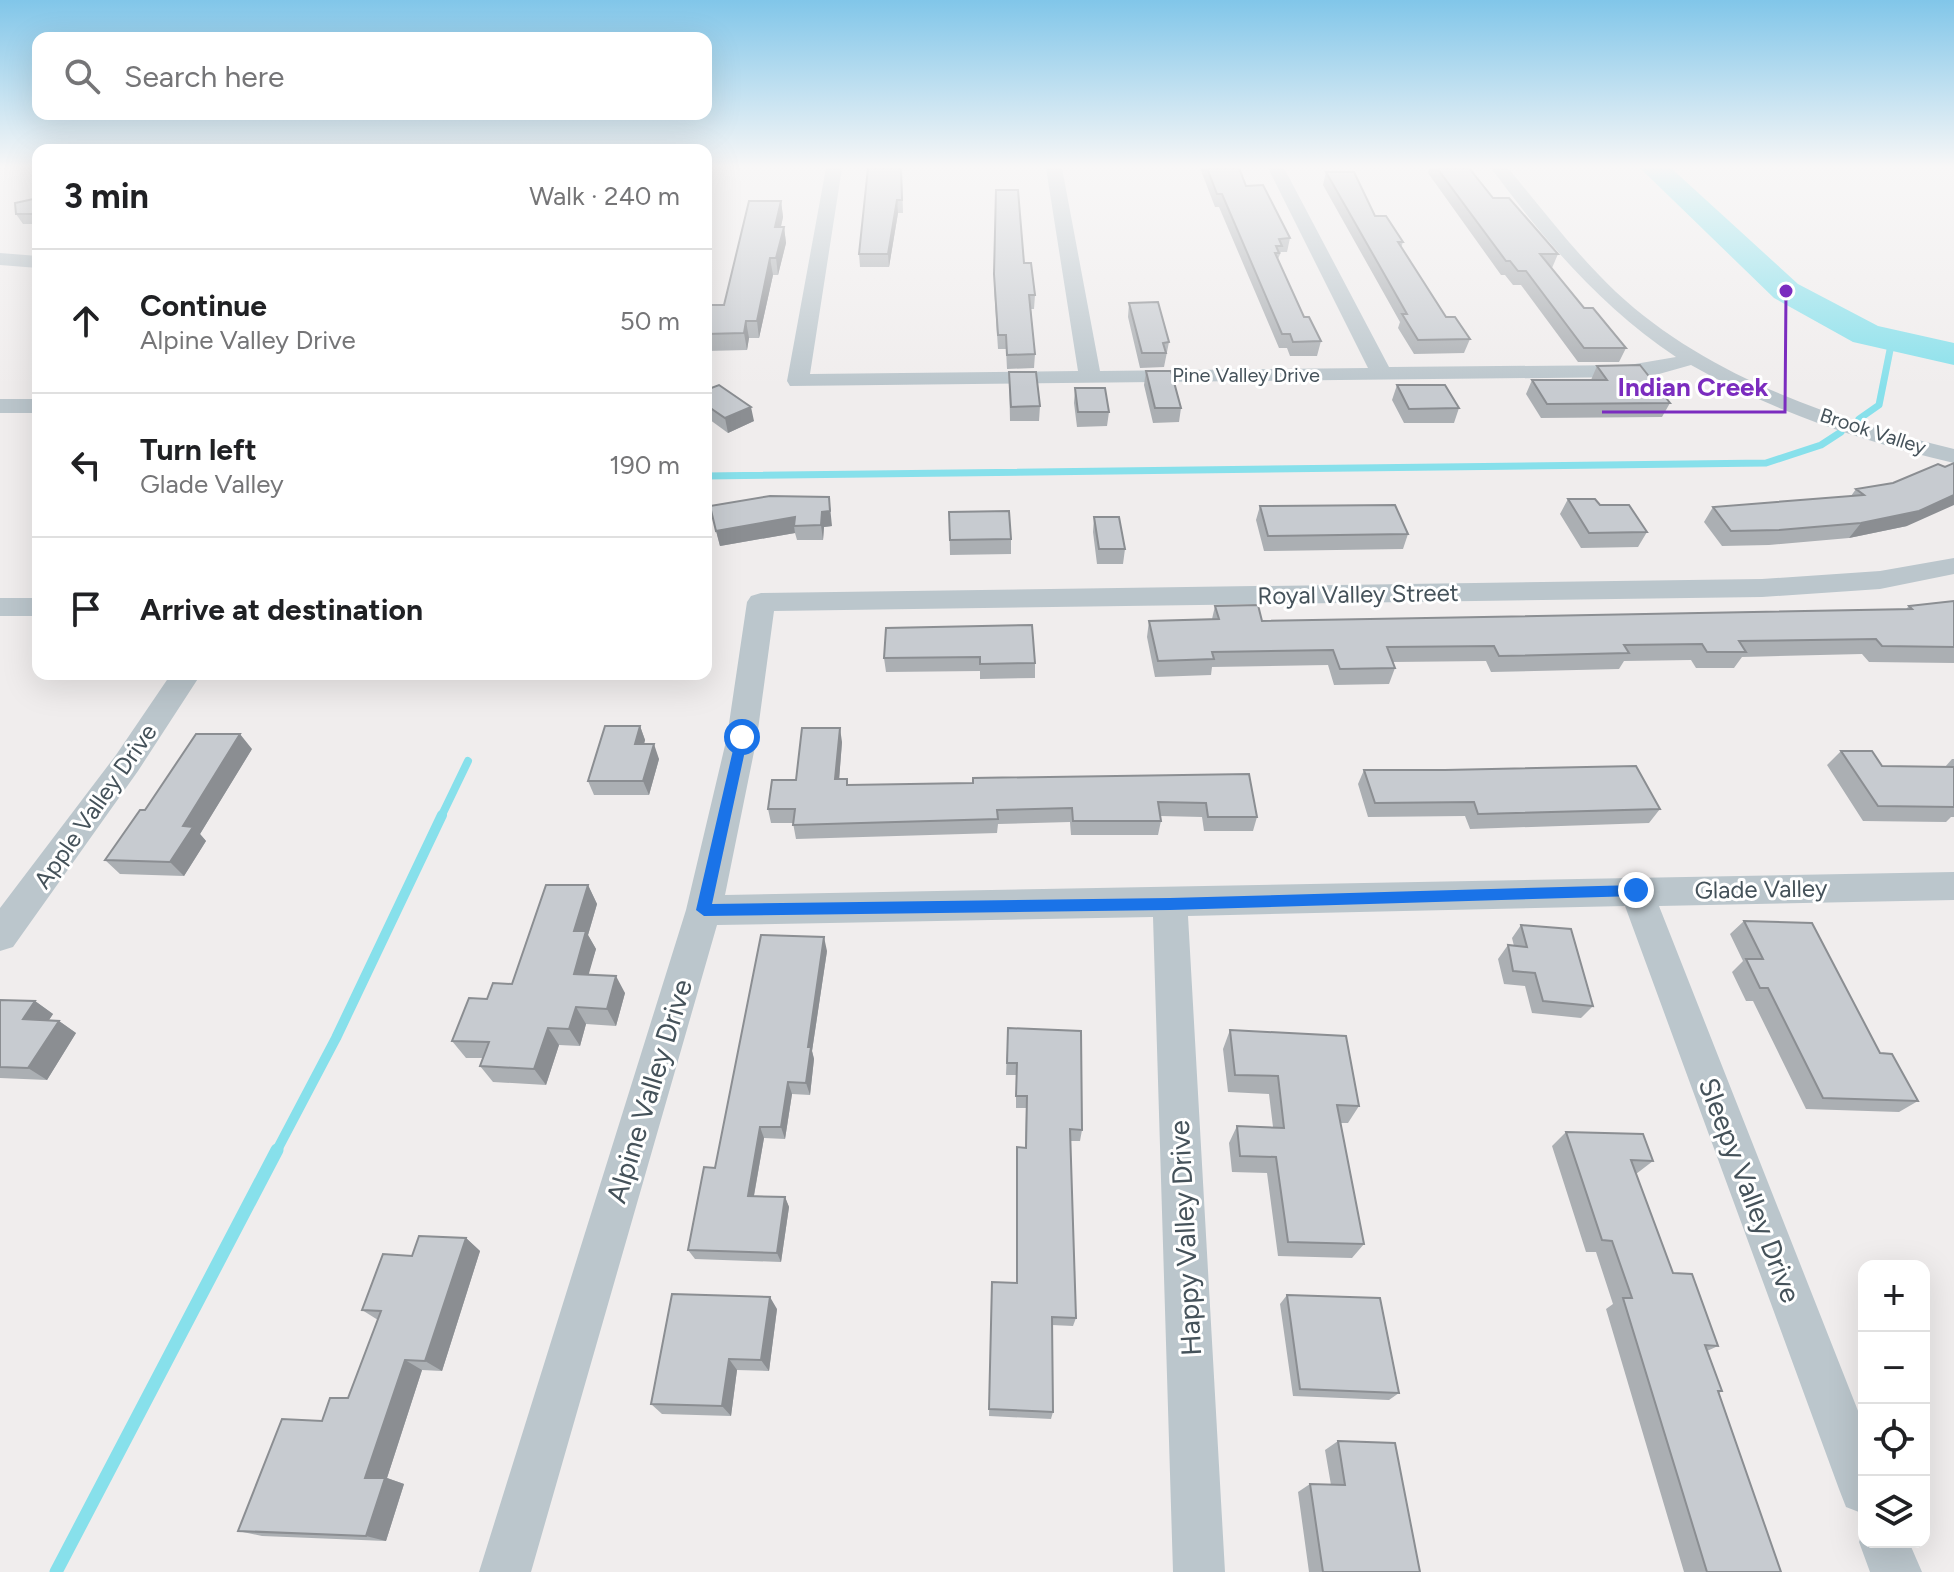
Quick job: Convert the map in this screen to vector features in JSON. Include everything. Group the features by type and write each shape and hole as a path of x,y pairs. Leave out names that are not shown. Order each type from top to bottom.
{"street":[{"name":"Pine Valley Drive","path":"822,241 798,381 1629,371 1659,368 1694,358"},
{"path":"1067,241 1090,376"},
{"path":"1314,241 1382,374"},
{"name":"Brook Valley","path":"1562,241 1611,298 1660,338 1694,358 1811,411 1898,442 1954,456"},
{"path":"0,259 32,262"},
{"path":"0,406 32,406"},
{"name":"Royal Valley Street","path":"761,602 1762,588 1880,580 1954,566"},
{"name":"Alpine Valley Drive","path":"505,1572 704,910 742,737 761,602"},
{"path":"0,607 32,607"},
{"name":"Apple Valley Drive","path":"0,936 15,900 181,680"},
{"name":"Glade Valley","path":"704,910 1170,904 1636,890 1954,886"},
{"name":"Sleepy Valley Drive","path":"1636,890 1859,1476"},
{"name":"Happy Valley Drive","path":"1170,904 1199,1572"},
{"path":"1886,1548 1896,1572"}],"building":[{"path":"739,241 780,241 776,258 770,258 757,321 746,321 744,333 712,334 712,305 724,305"},
{"path":"860,241 890,241 888,254 859,254"},
{"path":"995,241 1022,241 1024,263 1031,263 1035,295 1029,295 1035,354 1007,355 1006,335 998,335"},
{"path":"1242,241 1280,241 1282,246 1276,246 1279,253 1275,253 1304,317 1309,317 1321,341 1293,342 1290,334 1282,334"},
{"path":"1366,241 1403,241 1398,242 1446,317 1455,317 1470,339 1418,340 1402,314 1407,314"},
{"path":"1491,241 1547,241 1558,254 1540,254 1584,308 1593,308 1626,348 1584,348 1526,271 1518,271 1510,261 1506,261"},
{"path":"1158,302 1169,342 1163,343 1166,353 1142,353 1129,303"},
{"path":"1640,365 1670,403 1547,404 1532,380 1607,380 1597,366"},
{"path":"1146,371 1171,371 1181,408 1155,408"},
{"path":"1009,372 1036,372 1040,406 1011,407"},
{"path":"719,385 751,407 725,418 712,409 712,388"},
{"path":"1397,385 1445,385 1459,408 1409,409"},
{"path":"1075,388 1105,388 1109,412 1078,412"},
{"path":"1954,463 1954,495 1919,511 1861,523 1731,531 1713,507 1864,495 1856,489 1893,483 1938,464 1945,467"},
{"path":"770,496 829,497 830,511 822,512 821,525 794,526 795,517 716,531 712,506"},
{"path":"1568,499 1595,499 1600,505 1629,505 1647,532 1589,533"},
{"path":"1395,505 1408,534 1268,536 1260,506"},
{"path":"1009,511 1011,539 950,540 949,512"},
{"path":"1094,517 1119,517 1125,549 1099,549"},
{"path":"1954,601 1954,647 1882,646 1876,639 1739,641 1746,652 1707,652 1702,644 1624,645 1629,653 1499,656 1494,646 1387,647 1395,668 1340,669 1333,650 1212,652 1214,659 1158,661 1149,621 1219,619 1215,606 1258,605 1262,621 1912,609 1909,606"},
{"path":"1032,625 1035,663 980,664 980,657 884,658 886,628"},
{"path":"605,726 640,726 635,744 654,744 643,781 588,781"},
{"path":"802,728 840,728 835,779 847,779 847,785 973,783 973,778 1249,774 1257,817 1208,817 1206,803 1158,802 1161,821 1073,821 1072,808 997,810 998,819 793,825 795,809 768,809 772,780 796,780"},
{"path":"196,734 240,734 183,826 193,827 170,862 105,860 140,810 145,810"},
{"path":"1841,751 1872,751 1882,766 1954,767 1954,807 1878,806"},
{"path":"1636,766 1660,809 1478,814 1474,802 1375,803 1364,770 1445,770"},
{"path":"546,885 588,885 574,931 586,931 574,974 616,976 607,1009 576,1007 569,1029 548,1028 534,1069 480,1066 489,1042 452,1041 469,998 487,999 493,983 512,984"},
{"path":"1744,921 1812,923 1880,1053 1892,1054 1918,1101 1823,1098 1768,988 1760,988 1746,959 1763,959"},
{"path":"1521,925 1571,929 1593,1006 1543,1001 1535,973 1513,971 1508,945 1527,947"},
{"path":"761,935 824,937 808,1047 811,1047 806,1083 788,1082 781,1127 760,1127 748,1196 785,1197 777,1253 688,1250 704,1167 715,1168"},
{"path":"0,1000 35,1001 23,1019 59,1021 28,1068 0,1067"},
{"path":"1008,1028 1081,1031 1082,1130 1070,1129 1076,1318 1052,1317 1053,1412 989,1409 992,1282 1017,1283 1017,1147 1026,1148 1027,1096 1016,1096 1017,1063 1007,1063"},
{"path":"1230,1030 1346,1036 1359,1106 1337,1105 1364,1244 1288,1242 1276,1157 1240,1156 1237,1126 1284,1128 1278,1076 1235,1075"},
{"path":"1566,1132 1643,1134 1653,1161 1631,1160 1673,1273 1692,1274 1718,1346 1705,1345 1722,1391 1718,1391 1781,1572 1707,1572 1623,1298 1632,1298 1612,1241 1602,1240"},
{"path":"419,1236 466,1238 425,1361 405,1360 365,1478 385,1478 366,1536 238,1531 282,1419 322,1421 330,1398 348,1398 381,1311 362,1310 383,1254 412,1256"},
{"path":"672,1294 770,1297 761,1360 729,1359 722,1406 651,1404"},
{"path":"1287,1295 1380,1298 1399,1393 1300,1389"},
{"path":"1338,1441 1395,1443 1420,1572 1323,1572 1310,1484 1345,1485"}],"waterway":[{"path":"1733,241 1786,291 1866,334 1954,354"},
{"path":"1859,419 1879,405 1892,340"},
{"path":"712,476 1766,463 1821,445 1841,432"},
{"path":"441,817 468,761"},
{"path":"276,1152 336,1038 442,815"},
{"path":"56,1572 277,1150"}],"place":[{"name":"Indian Creek","path":"1786,291"}],"route":[{"path":"742,737 704,910 1170,904 1636,890"}]}
